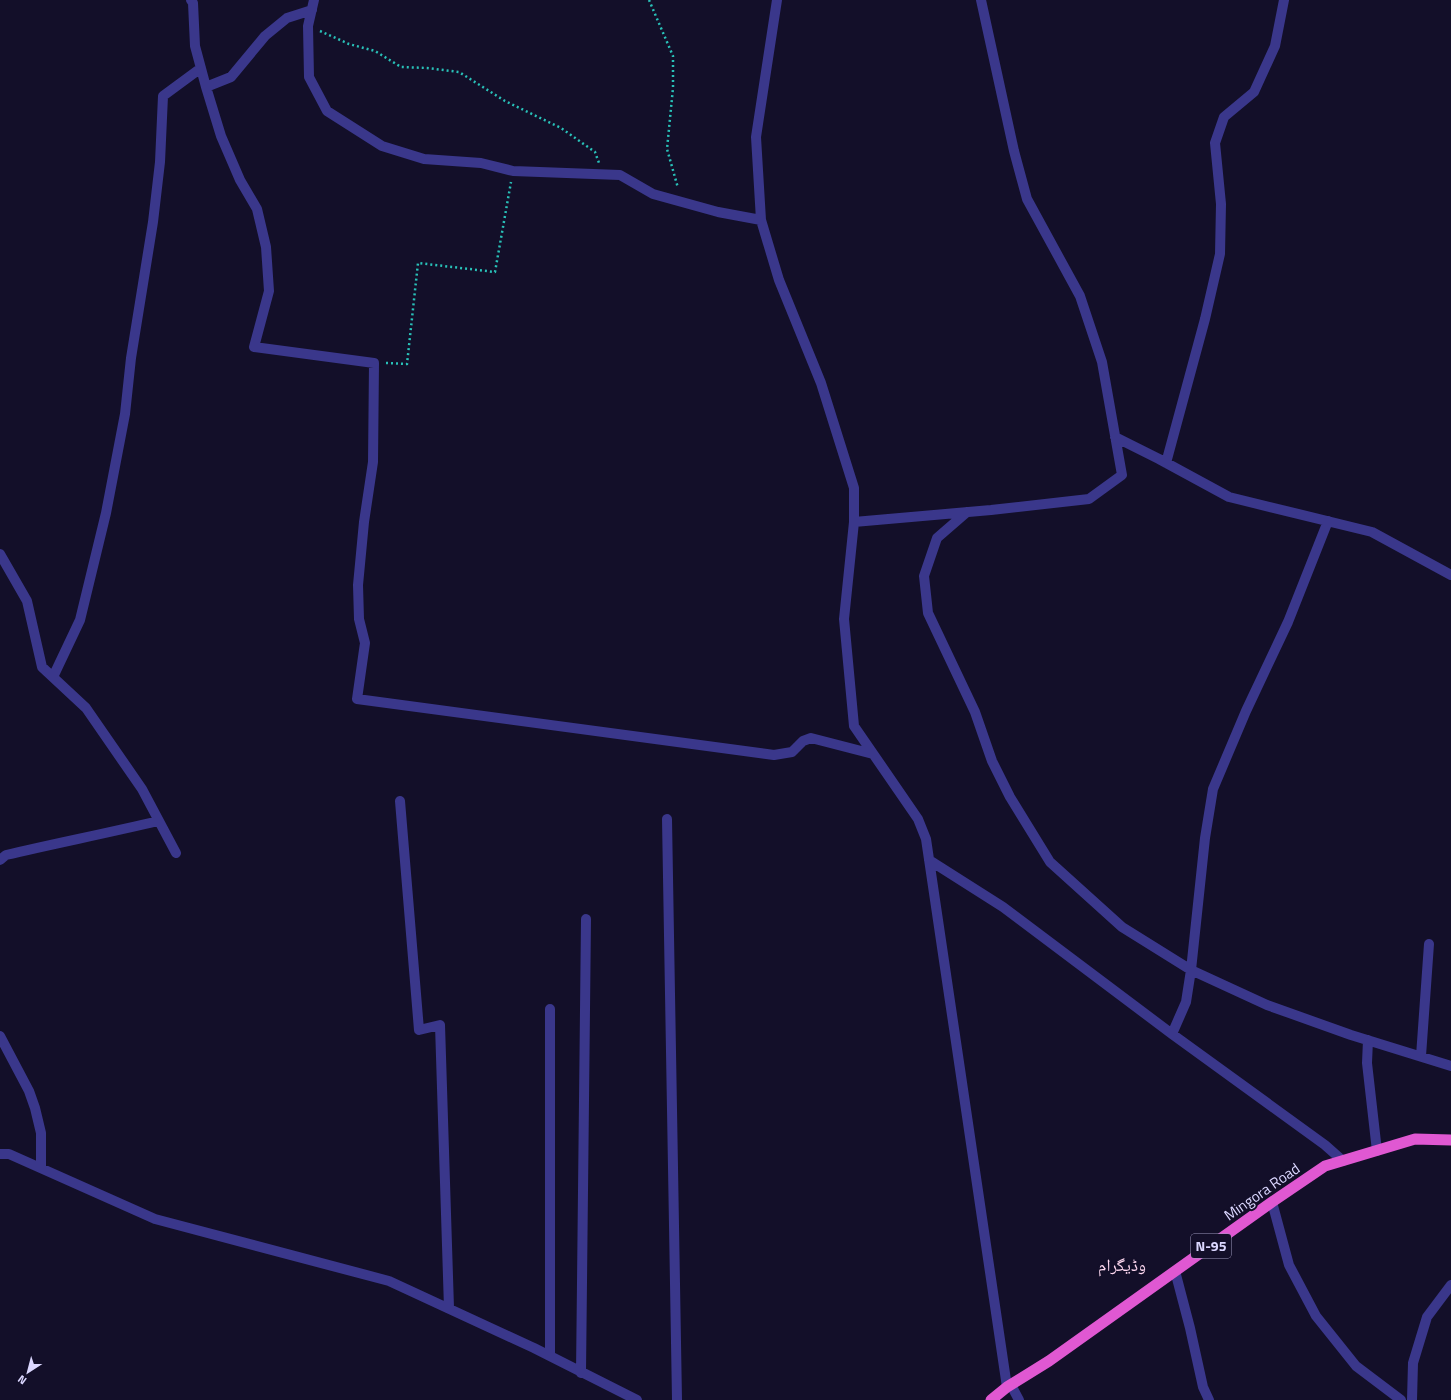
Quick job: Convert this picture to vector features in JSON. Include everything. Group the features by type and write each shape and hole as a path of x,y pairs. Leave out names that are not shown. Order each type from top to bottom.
{"highway":[{"name":"Mingora Road","path":"991,1400 1009,1386 1049,1361 1325,1166 1415,1139 1451,1140"}],"street":[{"path":"191,0 195,46 206,87 221,136 240,180 257,209 266,247 269,291 254,347 374,363 373,462 364,522 358,585 359,619 365,643 357,699 774,755 792,752 803,740 811,738 873,754"},
{"path":"777,0 756,137 761,220 779,280 821,383 854,488 854,522 844,619 854,726 918,819 926,839 1009,1386 1019,1400"},
{"path":"854,522 1089,499 1122,475 1102,362 1080,296 1027,199 1014,151 982,0"},
{"path":"1166,463 1205,319 1220,254 1221,204 1215,143 1224,117 1254,92 1275,46 1284,0"},
{"path":"206,87 231,77 266,36 287,18 313,5"},
{"path":"313,5 308,26 309,77 327,111 382,146 424,159 481,163 513,171 620,175 653,194 718,212 761,220"},
{"path":"53,677 80,620 106,513 125,414 131,358 160,162 163,96 201,68"},
{"path":"1115,437 1229,496 1372,532 1451,575"},
{"path":"966,512 937,538 924,576 928,613 975,712 992,761 1010,797 1050,862 1122,927 1191,970 1267,1005 1368,1040 1451,1066"},
{"path":"1172,1034 1186,1002 1191,970 1205,838 1213,788 1246,711 1288,622 1328,521"},
{"path":"0,554 26,600 42,667 86,708 142,789 176,853"},
{"path":"400,801 419,1030 440,1025 449,1308"},
{"path":"667,819 677,1400"},
{"path":"0,860 6,855 107,834 158,821"},
{"path":"929,860 1003,907 1172,1034 1325,1145 1344,1161"},
{"path":"581,1373 586,919"},
{"path":"1421,1056 1429,944"},
{"path":"550,1009 550,1356"},
{"path":"0,1036 18,1073 29,1091 35,1108 41,1134 42,1168"},
{"path":"1368,1040 1367,1062 1377,1151"},
{"path":"0,1154 9,1154 155,1219 389,1281 550,1356 637,1400"},
{"path":"1272,1202 1290,1265 1316,1316 1356,1366 1401,1400"},
{"path":"1175,1271 1190,1328 1203,1387 1209,1400"},
{"path":"1412,1400 1413,1363 1428,1317 1451,1285"}],"path":[{"path":"649,0 673,56 673,88 667,149 683,202"},
{"path":"308,26 349,44 375,51 401,67 427,68 459,72 505,102 561,128 594,152 604,174"},
{"path":"374,363 407,364 418,263 495,272 513,171"}],"district":[{"name":"وڈیگرام","path":"1122,1265"}]}
